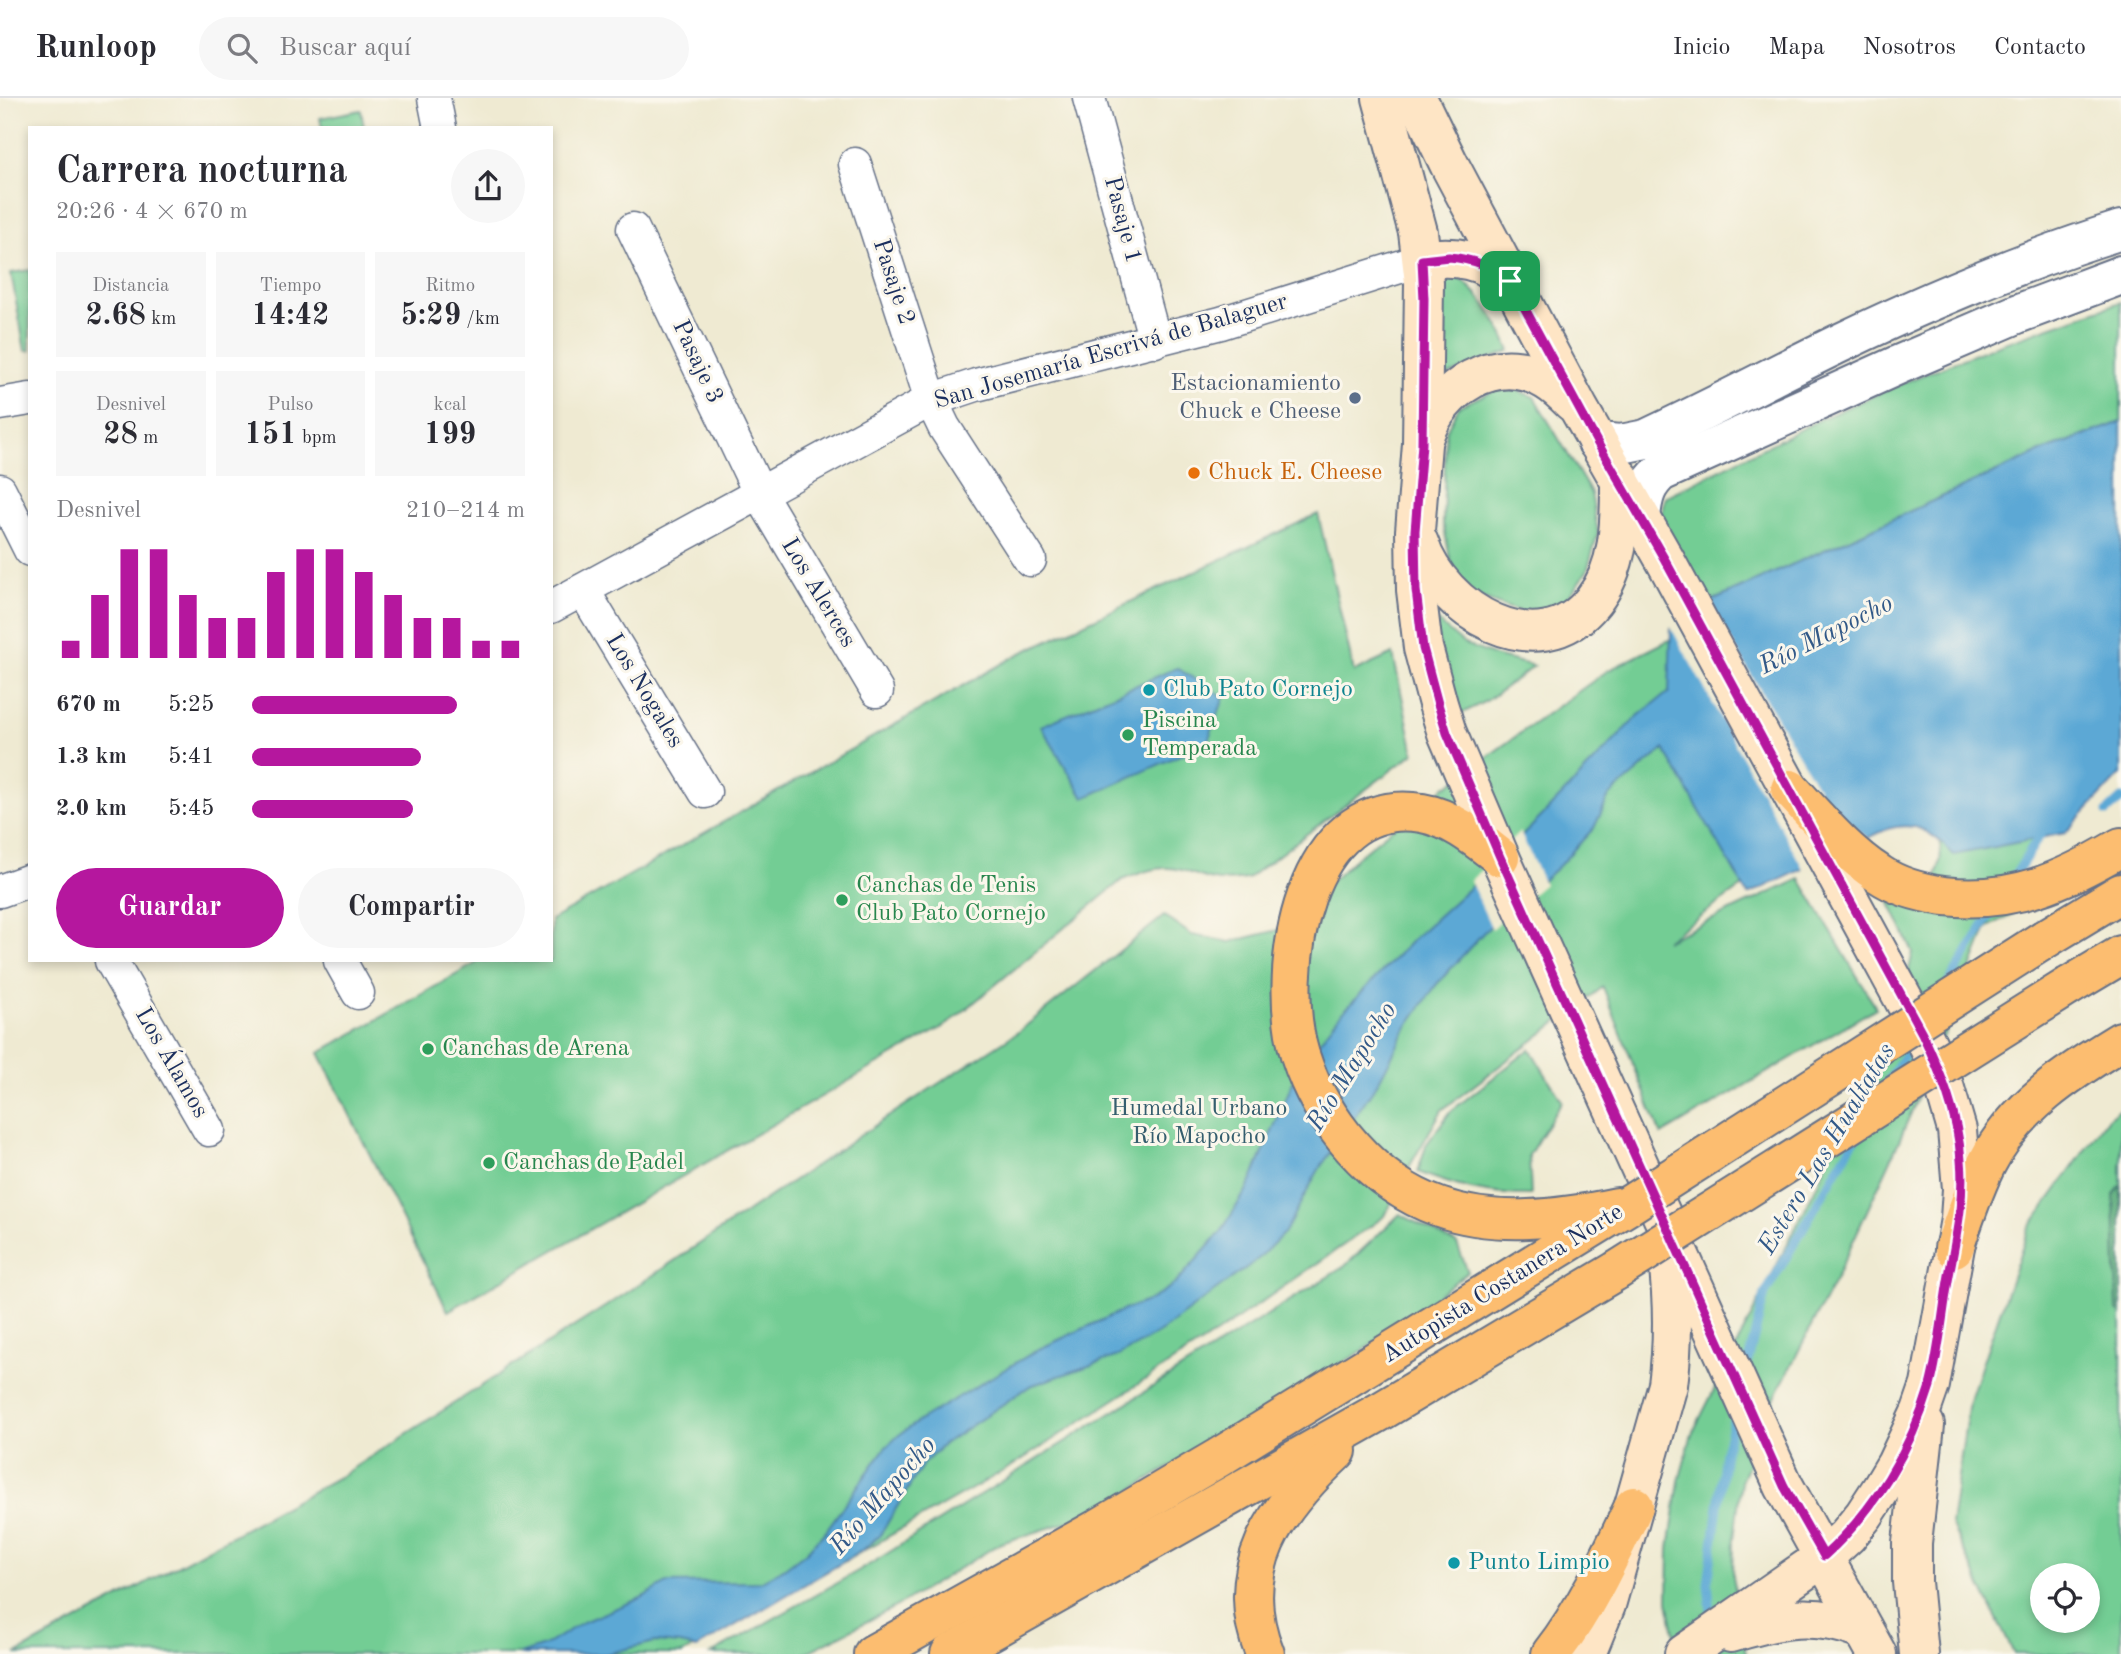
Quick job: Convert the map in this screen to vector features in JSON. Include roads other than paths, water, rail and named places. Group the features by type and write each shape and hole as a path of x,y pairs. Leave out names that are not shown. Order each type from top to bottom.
{"highway":[{"path":"1790,789 1835,837 1880,875 1927,894 1982,898 2012,896 2041,887 2105,856"},
{"path":"1500,857 1440,818 1407,812 1377,816 1365,821 1330,852 1313,882 1302,911 1291,964 1290,998 1294,1028 1309,1079 1329,1116 1363,1158 1413,1195 1439,1207 1475,1216 1512,1219 1645,1209"},
{"name":"Autopista Costanera Norte","path":"873,1654 1194,1472 1587,1233 1645,1209 2045,939 2121,893"},
{"name":"Autopista Costanera Norte","path":"950,1654 1383,1410 1616,1271 2121,955"},
{"path":"1954,1248 1987,1162 2001,1140 2044,1094 2077,1068 2121,1041"},
{"path":"1265,1654 1256,1626 1253,1600 1258,1556 1268,1533 1280,1511 1299,1488 1383,1410"},
{"path":"1552,1654 1587,1599 1634,1506"}],"main road":[{"path":"1382,98 1412,203 1422,260 1422,444 1415,531 1416,590 1423,648 1441,714 1464,772 1583,1042 1645,1209 1671,1304 1671,1360 1662,1408 1606,1605 1586,1654"},
{"path":"1417,98 1579,409 1641,517 1922,1033 1950,1101 1957,1130 1962,1179 1960,1219 1930,1385 1912,1543 1912,1582 1919,1654"},
{"path":"1422,260 1449,257 1475,261 1488,266 1510,281"},
{"path":"1422,444 1429,422 1441,402 1458,387 1479,376 1501,370 1523,372 1545,380 1579,409"},
{"path":"1415,531 1430,569 1456,601 1473,613 1501,626 1530,631 1550,629 1582,614 1605,583 1617,542 1619,478"},
{"path":"1645,1209 1698,1292 1784,1486 1870,1642"},
{"path":"1693,1648 1767,1609 1847,1536 1881,1489 1909,1437 1930,1385"},
{"path":"1767,1609 1844,1623 1870,1642"}],"street":[{"path":"434,98 440,126"},
{"name":"Pasaje 1","path":"1089,98 1155,341"},
{"name":"Pasaje 2","path":"855,164 931,400 944,427 1030,560"},
{"name":"Pasaje 3","path":"634,229 760,494"},
{"path":"1597,442 1620,444 1646,439 1932,300 2025,263 2121,230"},
{"name":"San Josemaría Escrivá de Balaguer","path":"553,606 931,400 976,385 1155,341 1422,260"},
{"path":"1641,517 1644,495 1650,482 1661,472 2017,314 2121,275"},
{"path":"0,404 28,399"},
{"path":"0,490 28,546"},
{"name":"Los Alerces","path":"760,494 877,691"},
{"name":"Los Nogales","path":"583,590 705,792"},
{"path":"0,891 28,881"},
{"name":"Los Álamos","path":"112,962 209,1130"},
{"path":"341,962 358,993"}],"water":[{"name":"Río Mapocho","path":"2121,422 2121,774 2065,833 1954,855 1925,831 1908,826 1887,829 1748,895 1664,749 1609,796 1594,828 1558,867 1483,933 1437,984 1408,1025 1380,1079 1318,1171 1285,1232 1258,1259 1160,1332 1118,1356 1030,1386 944,1444 923,1464 880,1535 863,1550 697,1648 655,1642 606,1654 520,1654 544,1646 583,1622 641,1598 667,1583 760,1582 785,1568 806,1552 825,1532 885,1448 899,1435 1039,1349 1150,1300 1176,1283 1221,1232 1250,1184 1292,1084 1318,1043 1341,1014 1415,937 1478,880 1540,818 1638,716 1669,692 1671,627 1712,601 2043,451"},
{"name":"Piscina Temperada","path":"1177,668 1224,698 1207,743 1084,798 1041,726"}],"waterway":[{"path":"2107,812 2121,799"},
{"name":"Estero Las Hualtatas","path":"2010,883 2044,829"},
{"name":"Estero Las Hualtatas","path":"1948,984 1996,906"},
{"name":"Estero Las Hualtatas","path":"1888,1082 1913,1041"},
{"name":"Estero Las Hualtatas","path":"1746,1369 1765,1294 1856,1137"},
{"name":"Estero Las Hualtatas","path":"1712,1621 1708,1584 1725,1452 1736,1410"}],"place":[{"name":"Estacionamiento Chuck e Cheese","path":"1355,398"},
{"name":"Chuck E. Cheese","path":"1194,473"},
{"name":"Club Pato Cornejo","path":"1149,690"},
{"name":"Piscina Temperada","path":"1128,735"},
{"name":"Canchas de Tenis Club Pato Cornejo","path":"842,900"},
{"name":"Canchas de Arena","path":"428,1049"},
{"name":"Canchas de Padel","path":"489,1163"},
{"name":"Punto Limpio","path":"1454,1563"}],"park label":[{"name":"Humedal Urbano Río Mapocho","path":"1199,1123"}]}
